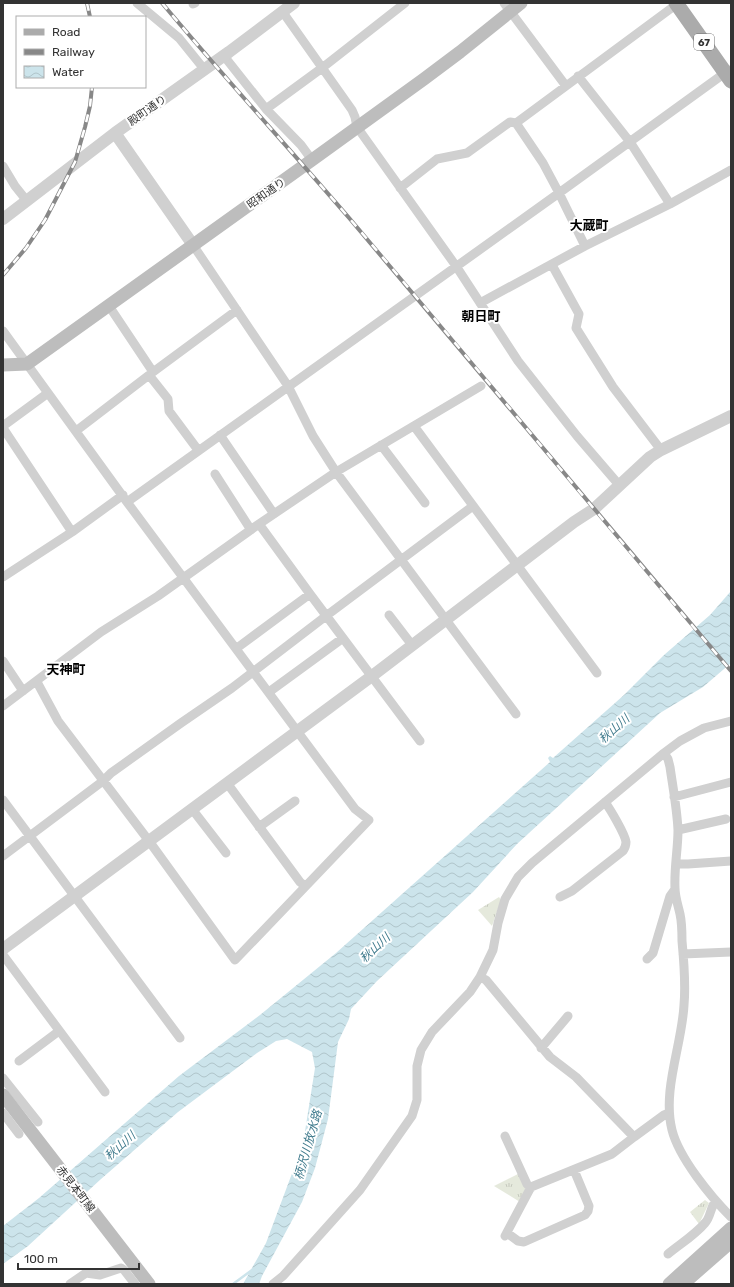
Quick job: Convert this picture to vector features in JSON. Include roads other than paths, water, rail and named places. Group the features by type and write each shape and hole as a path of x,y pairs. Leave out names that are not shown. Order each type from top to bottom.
{"main road":[{"name":"67","path":"677,4 729,74"},
{"name":"昭和通り","path":"27,364 460,52 512,6"},
{"path":"3,365 27,364"},
{"name":"赤見本町線","path":"3,1095 36,1129 149,1284"},
{"path":"669,1284 729,1238"},
{"path":"683,1284 729,1238"}],"street":[{"path":"137,3 179,38 204,69"},
{"name":"殿町通り","path":"3,219 115,133 224,56 279,7 294,3"},
{"path":"266,109 322,68 405,3"},
{"path":"400,188 437,159 467,152 510,122 516,123 677,4"},
{"path":"512,6 566,86"},
{"path":"279,7 352,110 357,127 456,266 518,361 577,436 620,486"},
{"path":"224,56 266,109 301,145 312,160"},
{"path":"3,576 220,435 630,142 729,74"},
{"path":"578,76 630,142 670,204"},
{"path":"516,123 543,163 585,246"},
{"path":"115,133 288,386 313,436 336,472 516,714"},
{"path":"3,166 15,186 27,201"},
{"path":"480,303 585,246 670,204 731,170"},
{"path":"552,265 579,314 576,328 613,387 660,450"},
{"path":"109,306 168,399 169,411 198,450"},
{"path":"76,431 237,310"},
{"path":"3,331 355,809 369,820 235,960 149,840 58,721 37,682"},
{"path":"3,706 37,682 101,632 158,596 259,524 336,472 481,386"},
{"path":"48,393 3,427 72,532"},
{"path":"3,949 372,676 574,522 594,509 650,457 660,450 731,416"},
{"path":"414,426 516,566 597,673"},
{"path":"220,435 274,514"},
{"path":"381,445 425,503"},
{"path":"215,474 251,530"},
{"path":"3,856 103,781 111,773 232,688 473,506"},
{"path":"259,524 420,741"},
{"path":"237,648 310,594"},
{"path":"389,614 412,645"},
{"path":"269,692 343,638"},
{"path":"3,661 23,691"},
{"path":"273,1284 283,1276 360,1190 412,1116 417,1100 417,1066 421,1050 432,1032 470,992 480,977 493,950 498,923 505,899 518,877 532,863 664,753 704,728 731,721"},
{"path":"664,753 668,759 670,767 678,830 675,889 680,915 685,978 682,1026 673,1076 669,1113 672,1130 678,1145 703,1184 731,1217"},
{"path":"674,797 731,782"},
{"path":"227,783 300,882 305,886"},
{"path":"3,800 180,1038"},
{"path":"260,827 295,801"},
{"path":"560,897 572,891 623,851 625,847 626,841 611,810 605,802"},
{"path":"192,809 226,853"},
{"path":"678,830 726,819"},
{"path":"676,864 731,861"},
{"path":"647,959 652,953 670,896 675,889"},
{"path":"683,954 731,952"},
{"path":"3,955 105,1092"},
{"path":"480,977 486,980 550,1057 576,1077 634,1137"},
{"path":"542,1048 568,1016"},
{"path":"19,1061 59,1031"},
{"path":"3,1078 36,1129"},
{"path":"574,1170 589,1206 585,1215 524,1242 518,1241 506,1235 531,1187 612,1154 664,1114 669,1113"},
{"path":"4,1118 19,1134"},
{"path":"505,1136 527,1184 531,1188"},
{"path":"668,1254 706,1223 713,1204 716,1201"},
{"path":"70,1284 86,1273 100,1275 121,1268 135,1284"}],"water":[{"path":"731,591 731,663 703,687 660,713 517,844 473,892 377,981 351,1009 349,1019 338,1042 328,1119 315,1168 302,1202 259,1284 243,1284 266,1243 303,1144 315,1068 312,1052 287,1039 276,1041 257,1053 178,1112 101,1179 28,1246 3,1264 3,1226 39,1198 179,1076 260,1015 336,953 550,762 548,758 550,756 553,758 624,695 664,655 710,615"}],"waterway":[{"path":"233,1284 252,1270"}],"railway":[{"path":"87,3 90,16"},
{"path":"162,3 350,219 731,671"},
{"path":"3,275 26,248 45,220 75,162 90,106 92,88"}],"district":[{"name":"大蔵町","path":"589,225"},
{"name":"朝日町","path":"481,316"},
{"name":"天神町","path":"66,669"}],"water label":[{"name":"秋山川","path":"614,729"},
{"name":"秋山川","path":"375,948"},
{"name":"柄沢川放水路","path":"308,1145"},
{"name":"秋山川","path":"120,1146"}]}
